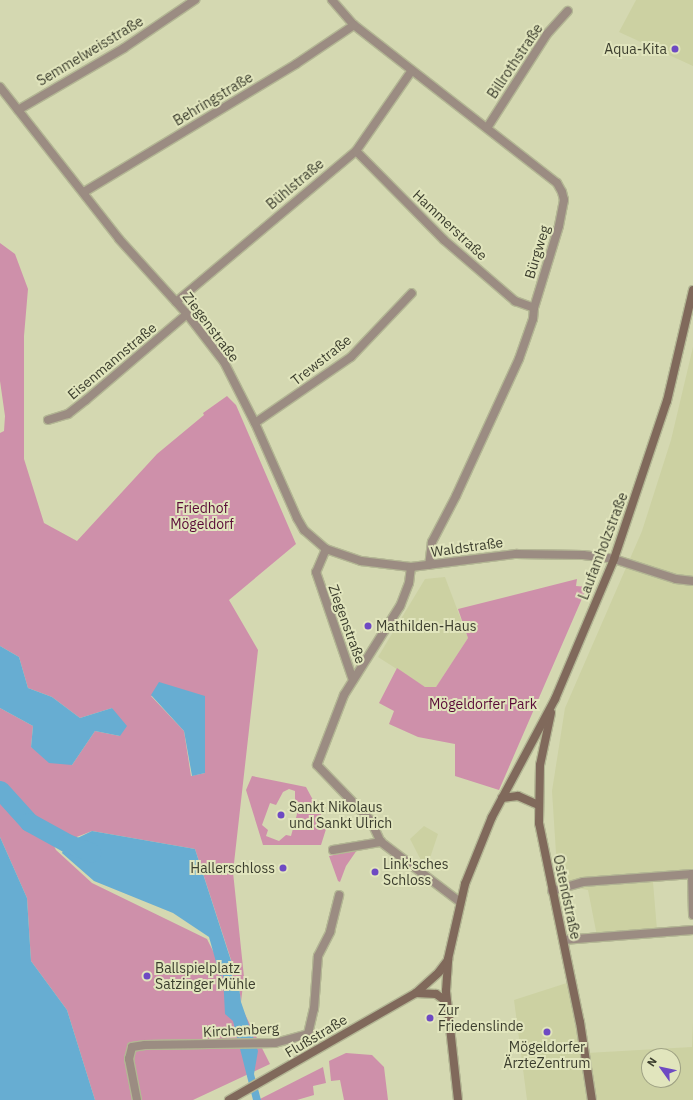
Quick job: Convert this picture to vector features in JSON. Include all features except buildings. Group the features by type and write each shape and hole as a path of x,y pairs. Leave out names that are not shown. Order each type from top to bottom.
{"main road":[{"name":"Laufamholzstraße","path":"458,1100 446,1001 448,959 460,902 475,855 502,798 554,699 614,559 667,401 693,290"},
{"name":"Ostendstraße","path":"554,699 542,752 538,805 541,839 584,1040 592,1100"},
{"path":"502,798 518,796 538,805"},
{"name":"Flußstraße","path":"230,1100 416,993 439,972 448,959"},
{"path":"416,993 436,994 446,1001"}],"street":[{"name":"Semmelweisstraße","path":"18,110 124,48 195,0"},
{"path":"332,0 354,25"},
{"name":"Billrothstraße","path":"487,128 547,34 568,11"},
{"name":"Bürgweg","path":"354,25 557,183 564,200 534,308 533,319 519,359 456,496 432,542 429,565"},
{"name":"Behringstraße","path":"84,192 296,64 354,25"},
{"name":"Bühlstraße","path":"176,302 356,150 412,70"},
{"name":"Ziegenstraße","path":"0,88 120,239 187,314 224,362 255,423 304,530 326,549 316,572 353,680"},
{"name":"Hammerstraße","path":"356,150 444,240 515,301 534,308"},
{"name":"Trewstraße","path":"255,423 351,357 412,292"},
{"name":"Eisenmannstraße","path":"48,420 68,414 187,314"},
{"name":"Waldstraße","path":"326,549 361,561 411,567 516,554 583,554 614,559 676,579 693,581"},
{"name":"Ziegenstraße","path":"411,567 409,583 400,606 344,695 317,765 371,820 381,842 460,902"},
{"path":"332,850 381,842"},
{"path":"552,891 583,882 692,874 693,915"},
{"name":"Kirchenberg","path":"138,1100 129,1058 132,1048 145,1045 275,1044 308,1034 314,1009 318,956 330,932 339,895"},
{"path":"563,940 693,930"}],"shaded area":[{"name":"Aqua-Kita","path":"636,0 693,0 693,66 619,32"},
{"path":"693,347 693,877 653,882 657,930 597,936 588,890 558,884 552,791 565,708 642,531 671,440"},
{"path":"445,577 468,638 436,687 425,687 378,657 425,579"},
{"path":"424,826 438,834 426,870 410,839"},
{"path":"573,981 587,1053 641,1050 641,1088 681,1088 681,1048 674,1048 692,1047 693,1022 693,1100 527,1100 514,1000"}],"green space":[{"name":"Friedhof Mögeldorf","path":"0,243 15,254 28,289 24,336 24,459 44,523 77,541 157,454 204,415 203,413 227,396 236,405 296,544 229,600 258,650 233,872 244,977 241,1002 239,987 231,973 235,972 195,849 92,831 69,840 43,823 56,850 92,883 207,939 270,1064 193,1100 95,1100 67,1010 31,961 27,898 0,837 0,708 33,726 31,747 72,765 95,731 120,736 112,708 80,718 52,697 28,688 19,657 0,646 0,433 4,431 5,416 0,381","holes":["151,696 204,696 205,773 191,776 184,731"]},
{"name":"Mögeldorfer Park","path":"577,579 576,586 587,587 499,790 455,776 455,744 418,737 389,724 394,711 379,703 397,668 425,687 436,687 468,638 458,609"},
{"path":"252,776 306,787 327,826 321,845 263,845 246,790","holes":["289,789 295,791 295,801 300,803 291,836 286,835 279,841 266,836 268,830 262,825 270,803 276,805 283,792"]},
{"path":"357,850 346,866 340,882 338,881 329,856"},
{"path":"346,1053 372,1055 384,1067 388,1100 344,1100 340,1080 331,1081 329,1061"},
{"path":"323,1067 326,1083 313,1086 314,1095 297,1100 258,1100"}],"water":[{"path":"0,646 19,657 28,688 52,697 80,718 112,708 127,726 120,736 95,731 72,765 49,763 31,747 33,726 0,708"},
{"path":"159,682 205,696 205,773 192,776 184,731 151,695"},
{"path":"92,831 195,849 235,973 231,974 239,987 241,1002 258,1051 254,1074 261,1100 253,1100 233,1021 225,1014 223,975 220,976 209,937 173,913 94,881 62,853 67,843"},
{"path":"0,837 27,898 31,961 67,1010 95,1100 0,1100"}],"waterway":[{"path":"0,790 29,822 67,843 91,852"}],"place":[{"name":"Aqua-Kita","path":"675,49"},
{"name":"Mathilden-Haus","path":"368,626"},
{"name":"Sankt Nikolaus und Sankt Ulrich","path":"281,815"},
{"name":"Hallerschloss","path":"283,868"},
{"name":"Link'sches Schloss","path":"375,872"},
{"name":"Ballspielplatz Satzinger Mühle","path":"147,976"},
{"name":"Zur Friedenslinde","path":"430,1018"},
{"name":"Mögeldorfer ÄrzteZentrum","path":"547,1032"}]}
